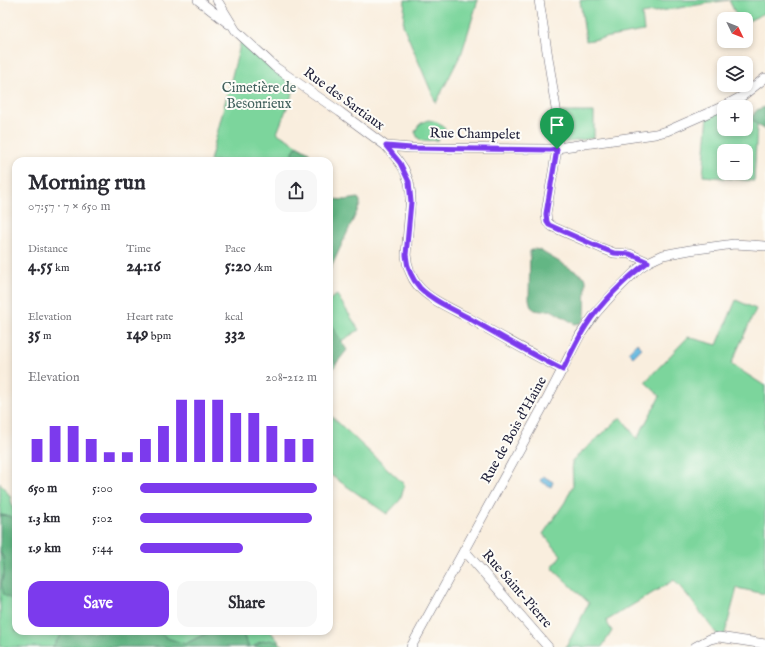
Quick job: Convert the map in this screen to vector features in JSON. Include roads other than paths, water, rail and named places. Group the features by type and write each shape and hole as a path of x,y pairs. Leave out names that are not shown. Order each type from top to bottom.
{"street":[{"path":"198,0 233,27"},
{"name":"Rue des Sartiaux","path":"217,0 233,27 248,43 276,67 386,146 400,163 409,182 411,202 407,264 419,286 432,298 563,370"},
{"path":"539,0 557,114 558,132 557,149 546,214 547,222 549,225 601,248 614,253 630,254 648,262"},
{"name":"Rue Champelet","path":"386,146 411,148 550,150 646,136 667,131 726,105 741,97 765,78"},
{"name":"Rue de Bois d'Haine","path":"411,647 563,370 580,335 595,314 614,292 639,268 663,255 728,245 751,244 765,246"},
{"name":"Rue Saint-Pierre","path":"464,550 548,647"},
{"path":"695,647 719,637 765,644"}],"water":[{"path":"637,343 642,348 633,357 628,352"},
{"path":"543,476 553,482 551,487 540,481"}],"park label":[{"name":"Cimetière de Besonrieux","path":"259,96"}]}
